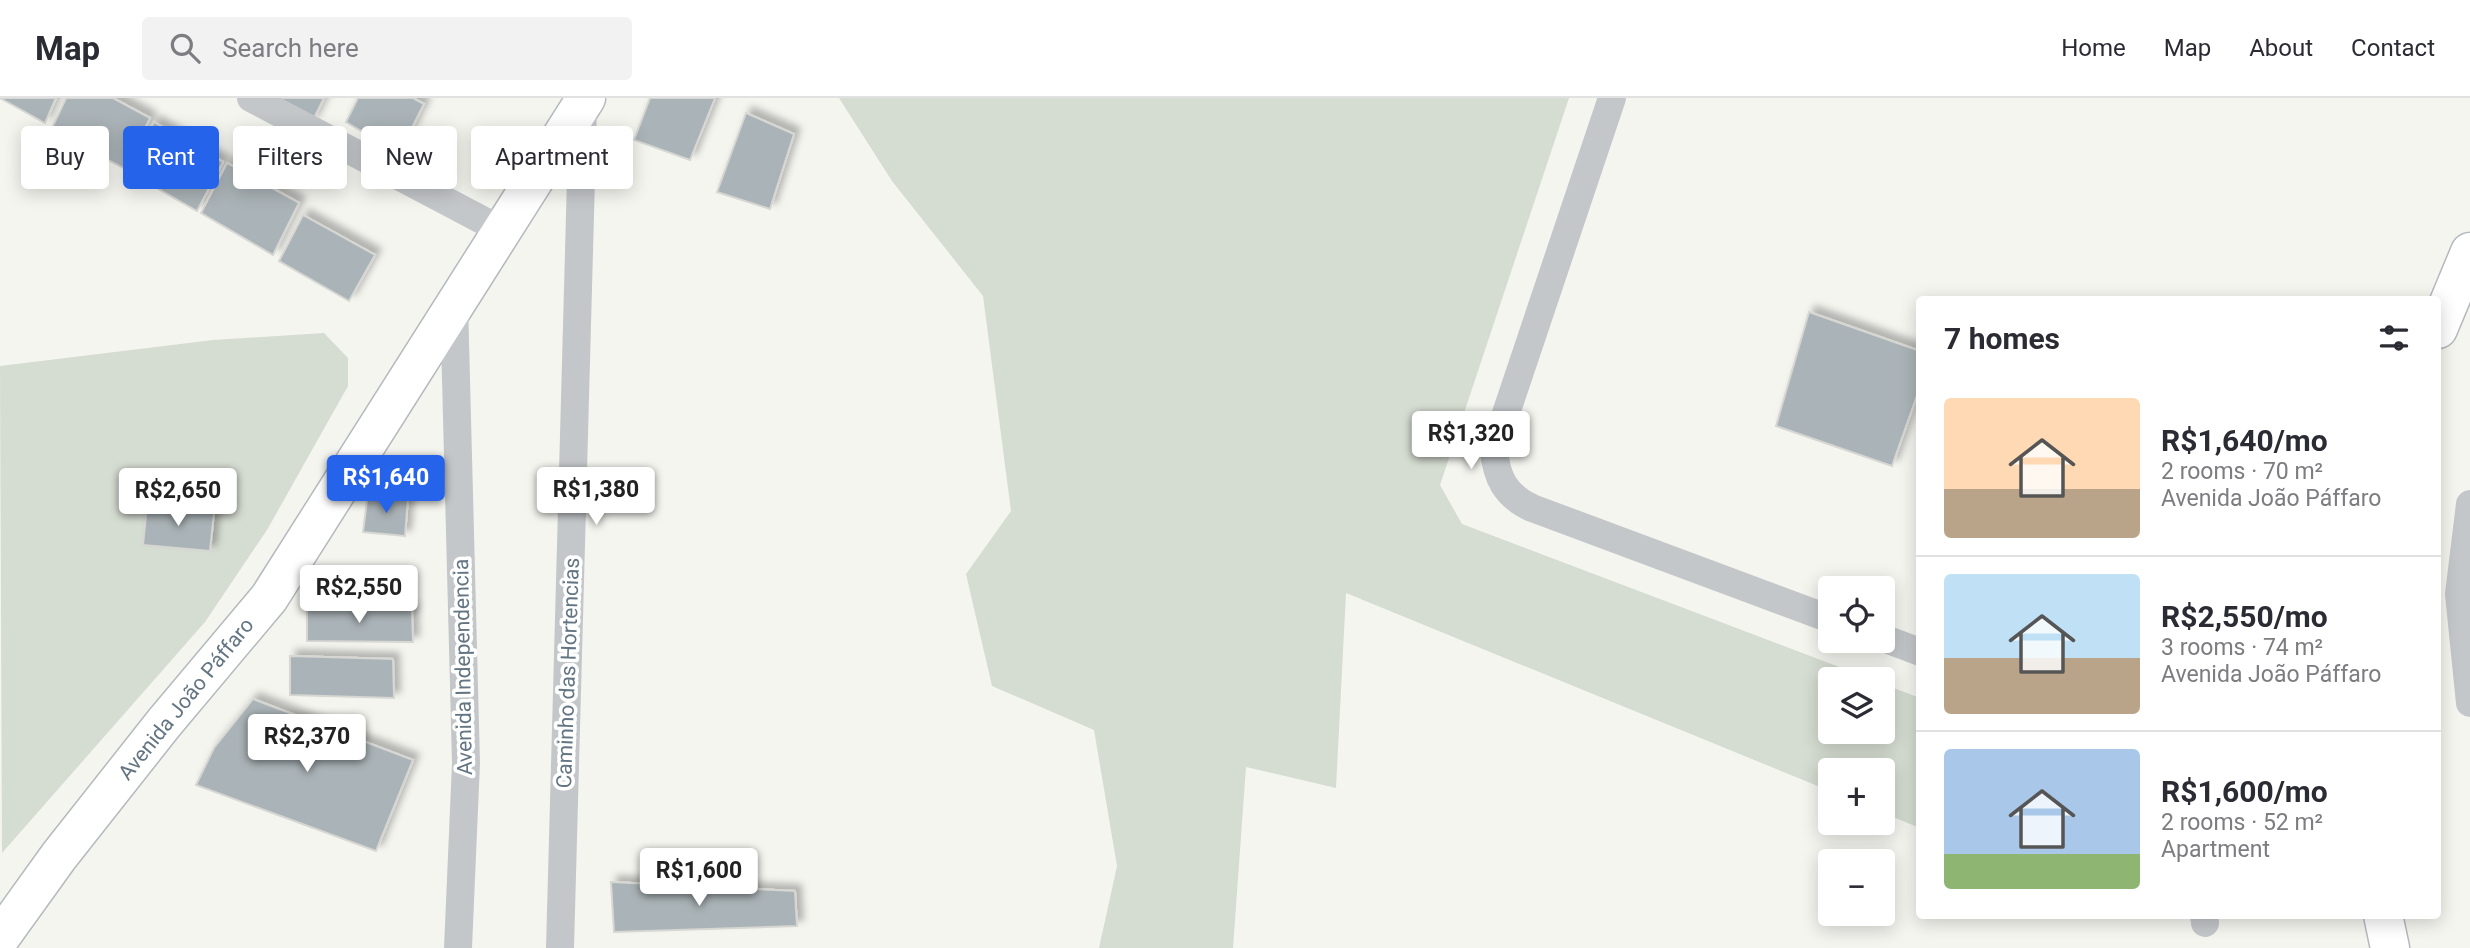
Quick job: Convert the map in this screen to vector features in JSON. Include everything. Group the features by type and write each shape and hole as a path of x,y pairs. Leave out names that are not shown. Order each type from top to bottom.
{"main road":[{"name":"Avenida João Páffaro","path":"0,938 107,795 269,598 454,302 585,101"},
{"path":"2441,322 2470,252"},
{"path":"2384,919 2390,948"}],"street":[{"path":"251,98 501,230"},
{"path":"1612,98 1493,449 1499,479 1507,492 1532,508 1818,615"},
{"name":"Caminho das Hortencias","path":"560,948 585,101"},
{"name":"Avenida Independencia","path":"454,302 466,763 458,948"},
{"path":"2470,504 2465,597 2470,703"},
{"path":"1895,643 1916,650"}],"shaded area":[{"path":"839,98 1569,98 1440,485 1462,524 1839,667 1818,667 1818,744 1895,744 1895,689 1916,696 1916,826 1895,818 1895,758 1818,758 1818,786 1346,593 1336,788 1246,767 1233,948 1099,948 1117,866 1094,730 992,686 966,574 1011,511 983,296 892,181"},
{"path":"324,333 348,358 348,386 267,530 205,622 2,853 0,366 213,340"}],"building":[{"path":"0,98 56,98 45,123"},
{"path":"66,98 113,98 150,118 146,126 123,126 123,168 109,161 109,126 53,126"},
{"path":"270,98 324,98 312,122"},
{"path":"358,98 413,98 424,104 413,126 361,126 361,131 346,122"},
{"path":"650,98 715,98 690,160 634,140"},
{"path":"746,113 794,134 770,209 717,192"},
{"path":"227,163 233,166 233,189 274,189 299,203 273,255 201,213 213,189 219,189 219,178"},
{"path":"159,189 209,189 197,211"},
{"path":"303,215 375,255 349,301 279,261"},
{"path":"1809,312 1916,350 1916,398 1892,466 1776,426"},
{"path":"368,493 408,498 405,536 363,532"},
{"path":"147,505 214,513 210,551 143,545"},
{"path":"307,607 412,610 413,642 307,641"},
{"path":"290,656 393,659 394,698 290,695"},
{"path":"253,699 413,760 376,851 196,785 214,748"},
{"path":"611,882 795,891 797,926 614,932"}]}
